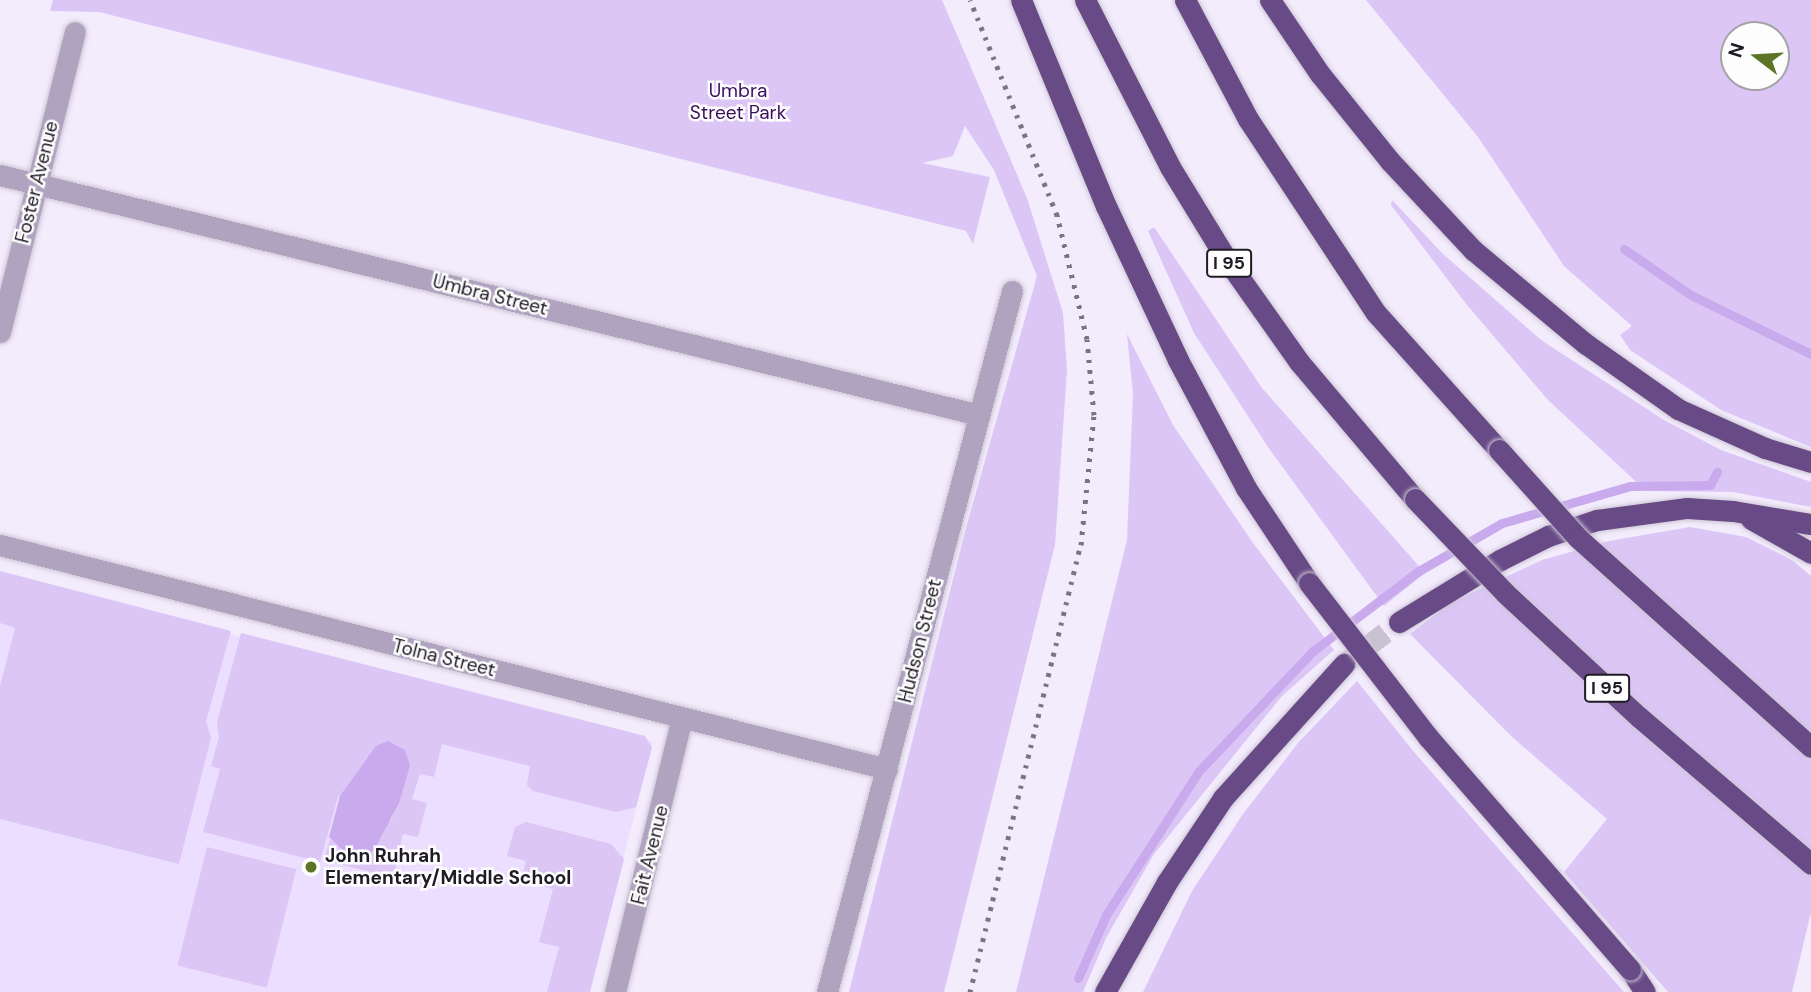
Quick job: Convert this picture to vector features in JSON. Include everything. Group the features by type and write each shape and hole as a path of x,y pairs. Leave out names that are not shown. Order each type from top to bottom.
{"highway":[{"path":"1021,0 1106,206 1178,360 1246,488 1309,583 1428,737 1630,969 1645,992"},
{"name":"I 95","path":"1084,0 1170,167 1227,260 1300,363 1415,499 1505,593 1639,718 1811,864"},
{"path":"1185,0 1248,119 1376,313 1578,538 1811,747"},
{"path":"1270,0 1320,74 1390,161 1473,250 1586,344 1678,409 1765,448 1811,462"},
{"path":"1733,511 1811,553"},
{"path":"1399,622 1548,536 1638,512 1733,511 1811,524"},
{"path":"1105,992 1167,881 1223,798 1344,664"},
{"path":"1114,992 1123,961"}],"street":[{"name":"Foster Avenue","path":"0,332 75,32"},
{"name":"Umbra Street","path":"0,174 979,415"},
{"name":"Hudson Street","path":"827,992 1012,291"},
{"name":"Tolna Street","path":"0,545 887,769"},
{"name":"Fait Avenue","path":"615,992 682,718"}],"shaded area":[{"name":"John Ruhrah Elementary/Middle School","path":"0,575 653,742 589,992 0,992"},
{"path":"388,741 405,750 410,766 399,803 374,850 359,857 345,853 329,837 340,796 376,746"}],"green space":[{"name":"Umbra Street Park","path":"53,0 942,0 1027,198 1063,313 1067,370 1055,545 944,992 849,992 966,528 1037,276 994,170 965,126 953,156 922,163 990,177 973,244 966,231 99,12 50,11"},
{"path":"1366,0 1811,0 1811,447 1721,410 1630,350 1620,335 1632,326 1564,266 1478,137"},
{"path":"1392,200 1443,254 1541,340 1664,420 1721,450 1811,482 1811,507 1733,492 1646,491 1548,400 1467,305 1391,205"},
{"path":"1154,227 1262,388 1425,573 1384,606 1270,450 1194,333 1148,231"},
{"path":"1127,334 1173,425 1253,543 1334,650 1282,696 1154,854 1106,938 1083,992 1016,992 1127,540 1133,394"},
{"path":"1690,527 1746,537 1792,560 1811,576 1811,912 1792,992 1668,992 1564,872 1607,819 1512,737 1410,634 1452,602 1542,560 1609,541"},
{"path":"0,571 231,631 206,721 211,738 179,864 0,819 0,686 15,628 0,623"},
{"path":"241,633 645,736 652,748 636,807 616,812 533,791 527,785 530,766 442,744 434,777 420,774 412,799 427,803 418,837 403,834 393,878 324,860 330,839 345,853 359,857 392,818 410,766 367,758 351,787 338,797 320,862 203,832 220,769 211,766 219,737 217,722"},
{"path":"1357,681 1414,752 1624,992 1143,992 1192,891 1243,814 1298,743"},
{"path":"526,822 611,844 624,859 590,992 547,992 559,947 539,942 553,889 521,881 526,861 507,856 515,827"},
{"path":"207,847 296,869 267,988 177,965"}],"waterway":[{"path":"1624,249 1691,295 1811,354"},
{"path":"1078,978 1106,915 1198,772 1313,651 1417,572 1502,523 1630,486 1710,485 1717,472"}],"tunnel":[{"path":"1344,664 1399,622"}],"railway":[{"path":"970,0 1057,215 1087,339 1094,415 1081,545 970,992"}],"place":[{"name":"John Ruhrah Elementary/Middle School","path":"311,867"}]}
